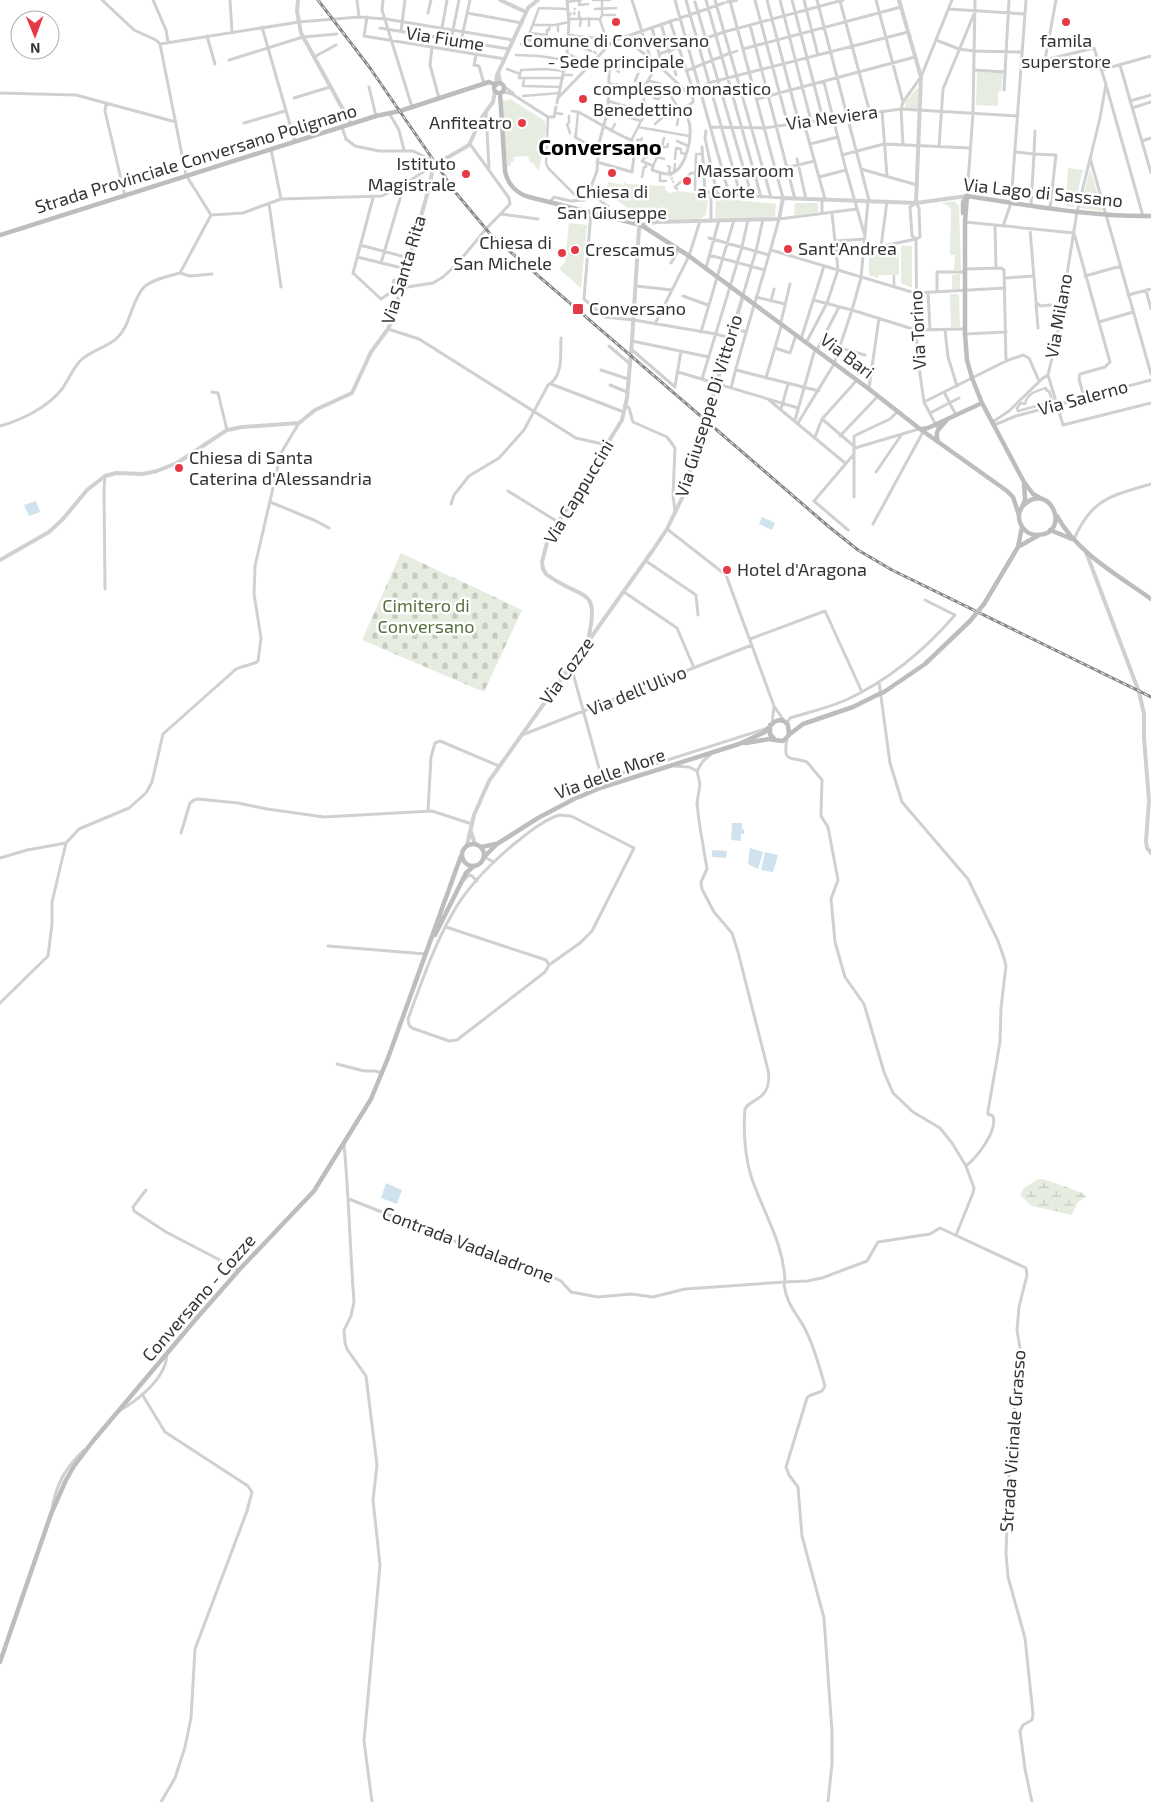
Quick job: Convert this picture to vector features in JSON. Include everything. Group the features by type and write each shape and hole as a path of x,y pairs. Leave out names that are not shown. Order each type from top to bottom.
{"main road":[{"path":"484,84 489,82 499,88 500,102"},
{"name":"Strada Provinciale Conversano Polignano","path":"0,234 484,84"},
{"name":"Via Bari","path":"500,102 505,171 507,180 516,191 529,197 647,228 717,276 898,411 929,429 938,442 1013,497 1019,515"},
{"path":"965,222 962,202 968,196"},
{"path":"968,196 965,222 965,332 967,360 982,403 1032,494 1052,505 1063,528 1086,552 1151,599"},
{"name":"Via Lago di Sassano","path":"968,196 1077,212 1151,216"},
{"path":"938,442 936,436 929,429 982,403"},
{"path":"739,744 768,739 783,740 803,724 853,706 884,692 925,664 970,621 984,604 1018,547 1022,527 1019,515 1025,501 1024,482"},
{"path":"1023,506 1030,500 1042,499"},
{"path":"1018,547 1050,530 1056,521 1056,515"},
{"path":"1022,527 1029,534 1039,535"},
{"path":"1050,530 1074,539"},
{"path":"739,744 765,732 779,720 786,723 803,724"},
{"path":"786,723 788,736"},
{"path":"770,726 770,734 776,740"},
{"name":"Via delle More","path":"497,844 545,813 574,798 739,744"},
{"path":"426,954 463,850 467,845 475,844 481,847 497,844"},
{"path":"426,954 466,873 481,863 484,857 497,844"},
{"path":"481,847 484,857"},
{"path":"461,856 467,865 474,866"},
{"name":"Conversano - Cozze","path":"0,1662 51,1514 66,1480 93,1441 167,1352 239,1270 314,1191 371,1099 426,954"}],"street":[{"path":"102,0 134,30 156,40 160,44 186,175 211,215"},
{"path":"153,0 166,30 168,42"},
{"path":"230,0 232,32"},
{"path":"298,0 297,11 303,37 351,124"},
{"path":"357,0 359,17"},
{"path":"383,0 382,10 412,107"},
{"path":"400,31 405,0"},
{"path":"428,13 431,0"},
{"path":"442,28 447,0"},
{"path":"449,50 459,0"},
{"path":"461,41 470,0"},
{"path":"500,0 526,12"},
{"path":"211,215 242,213 281,200 374,197 388,194 470,144 499,88 500,70 526,12 538,0"},
{"path":"499,88 517,97 548,118 554,117 567,54 569,21 567,1 580,0 580,5 588,4"},
{"path":"593,0 610,0"},
{"path":"632,0 650,57"},
{"path":"675,0 729,194"},
{"path":"686,0 740,192"},
{"path":"706,0 761,196"},
{"path":"715,0 771,197"},
{"path":"523,96 559,95 582,69 613,41 697,11 736,0"},
{"path":"755,0 788,125"},
{"path":"766,0 799,123"},
{"path":"780,0 811,121"},
{"path":"792,0 824,119"},
{"path":"804,0 818,55"},
{"path":"798,423 819,391 834,364 840,348 861,278 869,200 817,0"},
{"path":"659,54 750,24 841,0 870,112"},
{"path":"876,0 903,102"},
{"path":"837,250 864,250 920,237 919,208 916,203 921,77 899,0"},
{"path":"904,145 901,109 903,102 921,77 952,0"},
{"path":"968,196 973,113 975,0"},
{"path":"1004,90 1009,0"},
{"path":"1003,226 1011,202 1026,0"},
{"path":"1045,60 1056,0"},
{"path":"597,26 602,15 602,1"},
{"path":"728,1 738,28 783,200 766,270 756,297 731,388"},
{"path":"695,2 751,193"},
{"path":"534,4 539,8 568,9"},
{"path":"743,49 901,7"},
{"path":"539,8 527,40 523,44 547,48 558,45 558,38 599,38"},
{"path":"595,9 616,8"},
{"path":"949,9 1025,14"},
{"path":"940,147 943,90 975,11"},
{"path":"580,12 580,26"},
{"path":"467,13 522,23"},
{"path":"602,15 615,15"},
{"path":"160,44 299,22 359,17 402,21 514,40"},
{"path":"367,17 364,36 506,59"},
{"path":"534,24 550,25 589,18 599,20"},
{"path":"589,18 589,26"},
{"path":"599,20 604,32"},
{"path":"670,21 692,87"},
{"path":"558,24 558,30"},
{"path":"661,24 676,75"},
{"path":"750,24 795,199"},
{"path":"527,40 544,43 545,35 550,25"},
{"path":"262,28 294,142"},
{"name":"Via Fiume","path":"380,28 510,50"},
{"path":"652,28 659,54 658,66"},
{"path":"708,83 908,32"},
{"path":"530,33 545,35"},
{"path":"229,60 303,37 337,34"},
{"path":"207,36 214,64"},
{"path":"568,39 593,52"},
{"path":"621,39 634,45 650,57 694,98 693,102 683,110 687,116 690,128 683,164 670,174 652,170 660,157"},
{"path":"936,40 959,49 1022,52"},
{"path":"314,57 336,45"},
{"path":"432,47 430,65 439,98"},
{"path":"1021,64 1094,48 1143,216"},
{"path":"686,71 737,51"},
{"path":"567,54 590,62"},
{"path":"476,55 474,65 478,66 484,84"},
{"path":"516,55 566,60"},
{"path":"1101,70 1151,56"},
{"path":"757,99 916,57"},
{"path":"619,72 617,71 619,58 626,58"},
{"path":"550,202 554,197 570,201 584,200 587,197 597,171 598,144 610,110 607,71 612,67 614,59"},
{"path":"612,67 626,68 634,65"},
{"path":"1120,65 1151,173"},
{"path":"565,66 582,69"},
{"path":"507,69 520,74"},
{"path":"563,75 528,69 521,70 519,78 572,75"},
{"path":"974,70 1005,72"},
{"path":"635,81 638,74"},
{"path":"609,84 642,86 652,74"},
{"path":"524,79 523,86 561,87"},
{"path":"648,81 660,83 668,90 678,107"},
{"path":"824,82 865,236"},
{"name":"Via Milano","path":"993,425 994,421 1010,410 1039,381 1048,375 1057,336 1077,212 1100,118 1106,84"},
{"path":"642,86 646,94"},
{"path":"294,98 330,87"},
{"path":"369,87 376,116"},
{"path":"499,88 517,97"},
{"path":"656,96 654,98 658,100 668,90"},
{"path":"0,93 76,95 176,122"},
{"path":"500,102 505,95 512,94"},
{"path":"1130,101 1151,95"},
{"path":"644,98 644,108"},
{"path":"608,101 626,106"},
{"path":"1132,108 1151,102"},
{"path":"106,104 105,111 124,196"},
{"path":"639,108 654,112 669,104 679,114 687,116"},
{"name":"Via Neviera","path":"710,127 764,128 901,109 1018,116"},
{"path":"244,123 285,111"},
{"path":"572,111 578,112 612,131 632,139"},
{"path":"597,162 630,172 633,170 634,161 632,153 629,151 632,139 641,121 649,111"},
{"path":"655,124 663,117 673,117 676,111"},
{"path":"882,111 887,176"},
{"path":"486,112 489,168"},
{"path":"575,135 578,112"},
{"path":"388,113 399,130 404,150"},
{"path":"555,113 562,114"},
{"path":"677,126 679,114"},
{"path":"569,116 570,133 598,151"},
{"path":"548,118 547,165 578,197 596,198 608,206"},
{"path":"628,118 641,121"},
{"path":"804,122 819,177 823,199 822,213"},
{"path":"612,131 615,124"},
{"path":"638,127 652,128 675,136 689,136"},
{"path":"342,128 346,139 355,146 379,151 404,150 420,154 429,159 433,166"},
{"path":"706,131 705,138 716,194"},
{"path":"1031,205 1035,131"},
{"path":"637,140 642,138"},
{"path":"660,164 664,138"},
{"path":"810,144 838,138"},
{"path":"1142,140 1151,138"},
{"path":"677,142 688,146"},
{"path":"649,146 655,147 656,143"},
{"path":"400,288 433,283 438,280 457,264 508,206 510,200 489,168 470,144"},
{"path":"598,144 622,152 632,153"},
{"path":"662,147 667,147 668,144"},
{"path":"842,155 884,144 970,148"},
{"path":"702,147 705,191 716,194 751,193 783,200"},
{"path":"633,148 643,148"},
{"path":"675,159 676,148 681,149 681,153 686,154"},
{"path":"271,149 281,200"},
{"path":"661,151 666,152"},
{"path":"1015,152 1056,156 1050,208"},
{"path":"695,190 696,154 701,154"},
{"path":"1090,156 1128,295 1149,359 1151,374"},
{"path":"643,161 644,157 647,157"},
{"path":"797,159 806,199"},
{"path":"634,161 643,161 653,166"},
{"path":"642,177 644,167 646,167 643,161"},
{"path":"712,173 764,172 815,161"},
{"path":"674,172 675,164"},
{"name":"Via Santa Rita","path":"299,423 315,410 352,393 371,352 388,329 430,184 433,166"},
{"path":"668,166 670,167 670,174"},
{"path":"819,177 846,170"},
{"path":"861,170 917,185"},
{"path":"660,172 660,181 666,181"},
{"path":"675,186 691,173 695,173"},
{"path":"381,263 404,185"},
{"path":"711,193 711,221"},
{"name":"Via Lago di Sassano","path":"783,200 869,200 916,203 968,196"},
{"path":"374,197 353,272 381,299 391,292 394,280 402,282"},
{"path":"954,197 962,202"},
{"path":"880,246 887,201"},
{"path":"916,203 910,207 912,236 916,239"},
{"path":"269,204 281,287"},
{"path":"641,225 656,222 763,220 857,209"},
{"path":"591,212 584,298 605,317 634,320 730,338"},
{"path":"806,343 827,304 838,270 832,213"},
{"path":"501,214 538,219"},
{"path":"180,272 211,215"},
{"path":"706,268 718,220"},
{"path":"701,332 734,220"},
{"path":"702,379 742,247 748,220"},
{"path":"742,296 756,251 763,220"},
{"path":"655,324 689,256 700,221"},
{"path":"647,228 656,222"},
{"path":"965,222 1074,233 1110,362 1105,367 1080,374 1079,379 1084,397"},
{"name":"Via Cappuccini","path":"586,644 593,612 589,600 584,594 551,577 543,569 542,562 546,545 558,522 622,420 630,364 639,229 641,225"},
{"path":"995,225 996,268"},
{"path":"1030,229 1038,328"},
{"path":"836,241 865,236"},
{"path":"712,239 769,255"},
{"name":"Via Torino","path":"916,239 917,353 924,402 932,418 929,429"},
{"path":"360,245 409,258"},
{"path":"671,263 679,249"},
{"path":"771,250 915,293 1005,288"},
{"path":"709,255 766,270"},
{"path":"357,257 406,269"},
{"path":"775,348 790,353 799,337 824,266"},
{"path":"1085,276 1120,266"},
{"path":"937,292 937,272 996,268 1004,270 1006,278 1006,361"},
{"path":"0,426 28,416 61,390 80,361 90,353 117,339 144,288 152,282 180,272 190,276 212,274"},
{"path":"894,276 894,286"},
{"path":"1006,278 1033,276"},
{"path":"766,378 781,327 780,324 790,284"},
{"path":"636,286 672,290"},
{"path":"1128,295 1151,288"},
{"path":"771,301 774,290"},
{"path":"1146,290 1151,309"},
{"path":"928,292 930,330"},
{"path":"683,296 708,306"},
{"name":"Via Giuseppe Di Vittorio","path":"675,515 693,466 742,296"},
{"path":"756,297 785,304"},
{"path":"813,300 839,306 916,330 1006,332"},
{"path":"1036,302 1040,306 1061,304"},
{"path":"794,420 816,350 839,306"},
{"path":"1099,322 1133,312"},
{"path":"869,389 879,318"},
{"path":"733,328 746,332"},
{"path":"388,329 419,339 576,438 607,445"},
{"path":"945,330 948,357 957,386"},
{"path":"451,504 454,495 469,476 499,458 524,430 548,385 551,384 560,370 561,338"},
{"path":"632,341 709,357"},
{"path":"609,346 630,364"},
{"path":"840,348 865,355"},
{"path":"631,349 675,387 681,350"},
{"path":"924,402 1006,361 1024,355 1030,358 1039,381"},
{"path":"601,370 628,379"},
{"path":"736,370 819,391"},
{"path":"678,372 798,408"},
{"path":"1048,375 1063,425 1151,403"},
{"path":"815,437 822,419 857,380"},
{"name":"Via Salerno","path":"993,425 1057,404 1151,380"},
{"path":"781,410 788,383"},
{"path":"551,384 624,412"},
{"path":"610,386 627,392"},
{"path":"1046,388 1050,394 1051,402 1018,411 1017,408 1021,404 1025,404 1025,400 1034,392 1046,388"},
{"path":"212,392 218,393 227,430"},
{"path":"944,392 957,415"},
{"path":"840,436 878,396"},
{"path":"766,398 845,463"},
{"path":"930,413 959,398"},
{"path":"625,405 629,408 633,422 667,437 675,448 673,495 675,515"},
{"path":"1010,410 1016,416"},
{"path":"854,497 855,435 890,420 898,411"},
{"path":"822,419 855,448"},
{"path":"0,560 49,532 63,519 87,490 105,476 122,472 149,473 167,468 227,430 242,427 299,423"},
{"path":"0,1003 17,984 46,959 49,953 52,902 66,843 80,829 122,812 139,800 150,788 162,734 235,670 258,661 261,638 254,594 255,566 281,453 299,423"},
{"path":"855,448 902,434 929,429"},
{"path":"873,524 929,429"},
{"path":"876,472 902,434"},
{"path":"848,530 814,501 854,454"},
{"path":"105,476 105,589"},
{"path":"1074,539 1088,513 1100,502 1151,484"},
{"path":"508,491 558,522"},
{"path":"270,502 329,528"},
{"name":"Via Cozze","path":"467,845 479,802 499,766 646,561 675,515"},
{"path":"667,529 726,575 774,706 786,723 790,718 828,707 862,692 879,682 927,646 955,615 925,600"},
{"path":"1086,552 1139,692 1144,714 1149,807 1146,841 1147,848 1151,853"},
{"path":"646,561 696,595 698,616"},
{"path":"624,592 677,628 694,668"},
{"path":"750,639 825,611 862,692"},
{"name":"Via dell'Ulivo","path":"522,735 752,645"},
{"path":"571,666 602,778"},
{"path":"879,682 890,763 902,802 968,879 998,941 1005,962 1000,1042 988,1106 988,1114 993,1116 995,1122 981,1151 966,1166"},
{"path":"596,780 655,764 770,726 774,706"},
{"path":"788,736 786,749 788,758 807,762 822,780 821,816 828,827 838,880 831,899 835,942 845,978 864,1004 884,1072 893,1093 913,1112 940,1128 966,1166 974,1188 956,1235"},
{"path":"776,740 786,749"},
{"path":"428,811 431,757 435,743 440,741 499,766"},
{"path":"712,753 703,761 697,771 700,784 697,803 698,821 706,869 701,882 702,889 714,912 732,933 769,1075 764,1094 747,1105 745,1109 747,1155 752,1178 780,1249 785,1270 785,1289 790,1304 804,1326 813,1346 825,1386 822,1391 807,1398 786,1467 798,1488 802,1536 824,1618 832,1732 832,1764 828,1802"},
{"path":"670,766 689,767 697,771"},
{"path":"181,833 190,803 194,800 238,803 324,817 428,811 472,824"},
{"path":"559,815 571,816 634,848 592,931 580,943 549,965 545,972 457,1040 448,1041 412,1028 409,1025 408,1019 451,915 477,880 494,862 534,828 559,815"},
{"path":"470,831 475,844"},
{"path":"0,858 27,850 66,843"},
{"path":"491,850 494,862"},
{"path":"484,857 494,862"},
{"path":"446,911 466,877 472,876 477,880"},
{"path":"446,927 546,960 549,965"},
{"path":"328,946 426,954"},
{"path":"337,1064 364,1072 375,1071 382,1073"},
{"path":"344,1143 354,1302 354,1309 344,1335 347,1349 366,1376 378,1465 373,1500 380,1565 364,1741 372,1802"},
{"path":"146,1190 133,1207 134,1211 166,1232 239,1270"},
{"name":"Contrada Vadaladrone","path":"349,1199 502,1260 520,1262 561,1281 571,1292 598,1297 631,1294 654,1297 685,1289 806,1281 822,1278 867,1261 878,1242 930,1234 940,1228 956,1235"},
{"name":"Strada Vicinale Grasso","path":"956,1235 1026,1268 1027,1276 1019,1307 1017,1330 1021,1354 1010,1446 1006,1553 1008,1577 1025,1638 1033,1714 1032,1720 1023,1725 1020,1730 1032,1802"},
{"path":"118,1412 134,1402 161,1372 167,1362 167,1352"},
{"path":"142,1394 165,1432 248,1486 252,1492 195,1649 190,1718 185,1747 175,1778 161,1802"}],"green space":[{"path":"977,72 1003,73 1001,91 998,92 998,106 976,105"},
{"path":"916,89 919,89 918,109 905,108 905,103"},
{"path":"510,99 545,121 546,130 539,171 530,162 528,156 514,157 514,161 510,163 511,166 507,166 502,101"},
{"path":"1068,168 1083,170 1074,207 1066,206"},
{"path":"1090,169 1103,211 1080,208"},
{"path":"608,182 624,185 624,182 627,184 665,186 665,190 670,193 678,191 705,194 708,201 706,214 702,218 696,219 646,220 606,192"},
{"path":"716,198 776,204 775,217 715,218"},
{"path":"954,201 959,206 961,270 954,270 955,255 950,255 951,210 947,205 941,203"},
{"path":"795,203 818,203 818,212 794,215"},
{"name":"Crescamus","path":"569,223 587,225 581,288 559,269 565,262"},
{"path":"901,246 912,246 912,288 901,283"},
{"path":"879,250 879,253 899,253 899,275 879,275 878,278 869,275 869,252"},
{"path":"960,274 960,289 952,289 952,275"},
{"path":"950,294 959,294 960,327 951,328"},
{"name":"Cimitero di Conversano","path":"401,553 522,610 484,692 362,640"},
{"path":"1038,1179 1083,1193 1086,1197 1078,1202 1072,1215 1032,1206 1020,1195 1024,1188"}],"water":[{"path":"36,501 40,512 29,516 24,505"},
{"path":"762,517 775,523 772,530 759,524"},
{"path":"732,823 742,823 744,834 741,834 741,841 731,840"},
{"path":"750,848 763,852 758,869 748,864"},
{"path":"712,850 727,851 726,858 712,857"},
{"path":"765,852 778,855 773,872 761,870"},
{"path":"386,1183 402,1190 397,1204 381,1198"}],"tunnel":[{"path":"569,14 574,14 575,8"},
{"path":"670,174 674,184"}],"railway":[{"path":"318,0 370,68 456,193 491,235 828,526 858,550 892,570 1151,697"}],"place":[{"name":"Comune di Conversano - Sede principale","path":"616,22"},
{"name":"famila superstore","path":"1066,22"},
{"name":"complesso monastico Benedettino","path":"583,99"},
{"name":"Anfiteatro","path":"522,123"},
{"name":"Chiesa di San Giuseppe","path":"612,173"},
{"name":"Istituto Magistrale","path":"466,174"},
{"name":"Massaroom a Corte","path":"687,181"},
{"name":"Sant'Andrea","path":"788,249"},
{"name":"Crescamus","path":"575,250"},
{"name":"Chiesa di San Michele","path":"562,253"},
{"name":"Conversano","path":"578,309"},
{"name":"Chiesa di Santa Caterina d'Alessandria","path":"179,468"},
{"name":"Hotel d'Aragona","path":"727,570"}],"district":[{"name":"Conversano","path":"600,147"}]}
